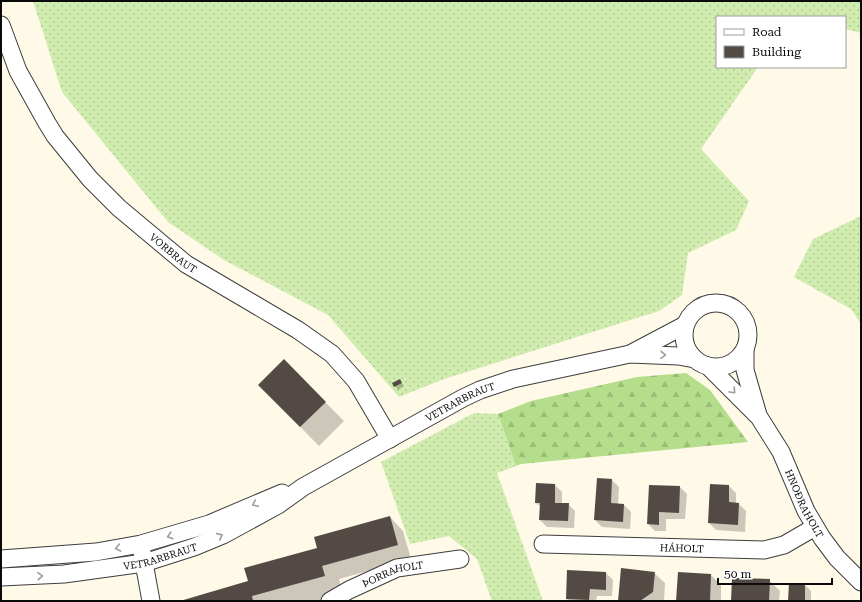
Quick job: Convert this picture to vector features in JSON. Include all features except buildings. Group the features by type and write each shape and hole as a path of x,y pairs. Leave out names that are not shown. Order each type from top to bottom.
{"street":[{"name":"VORBRAUT","path":"1,25 18,71 55,136 90,178 118,208 186,264 298,330 332,354 356,381 390,439"},
{"name":"VETRARBRAUT","path":"1,577 64,574 144,563 194,547 223,535 278,505 304,486 480,390 513,379 630,354 678,356 716,367 725,366 733,362 745,349 748,338 748,330 742,316 736,310 730,306 717,302 701,306 689,316 685,324 630,354"},
{"path":"685,324 685,343 689,352 701,362"},
{"name":"HNOÐRAHOLT","path":"745,349 745,370 758,417"},
{"name":"HNOÐRAHOLT","path":"701,362 758,417 781,452 806,511 815,527 837,558 861,582"},
{"name":"VETRARBRAUT","path":"1,559 96,552 140,544 209,524 274,495 304,486"},
{"name":"HÁHOLT","path":"544,544 764,550 784,545 815,527"},
{"path":"140,544 151,601"},
{"name":"ÞORRAHOLT","path":"330,601 349,590 397,568 460,559"}],"green space":[{"path":"33,1 861,1 861,33 846,29 846,16 716,16 716,68 757,68 701,149 749,201 736,230 688,253 682,295 659,311 444,379 399,397 328,315 224,260 168,222 62,92"},
{"path":"861,216 861,324 851,309 794,277 813,239"},
{"path":"686,373 710,390 748,442 521,464 516,466 498,414 531,401 637,377"},
{"path":"474,413 498,414 516,466 497,473 543,601 492,601 477,559 449,536 410,544 381,462"}]}
